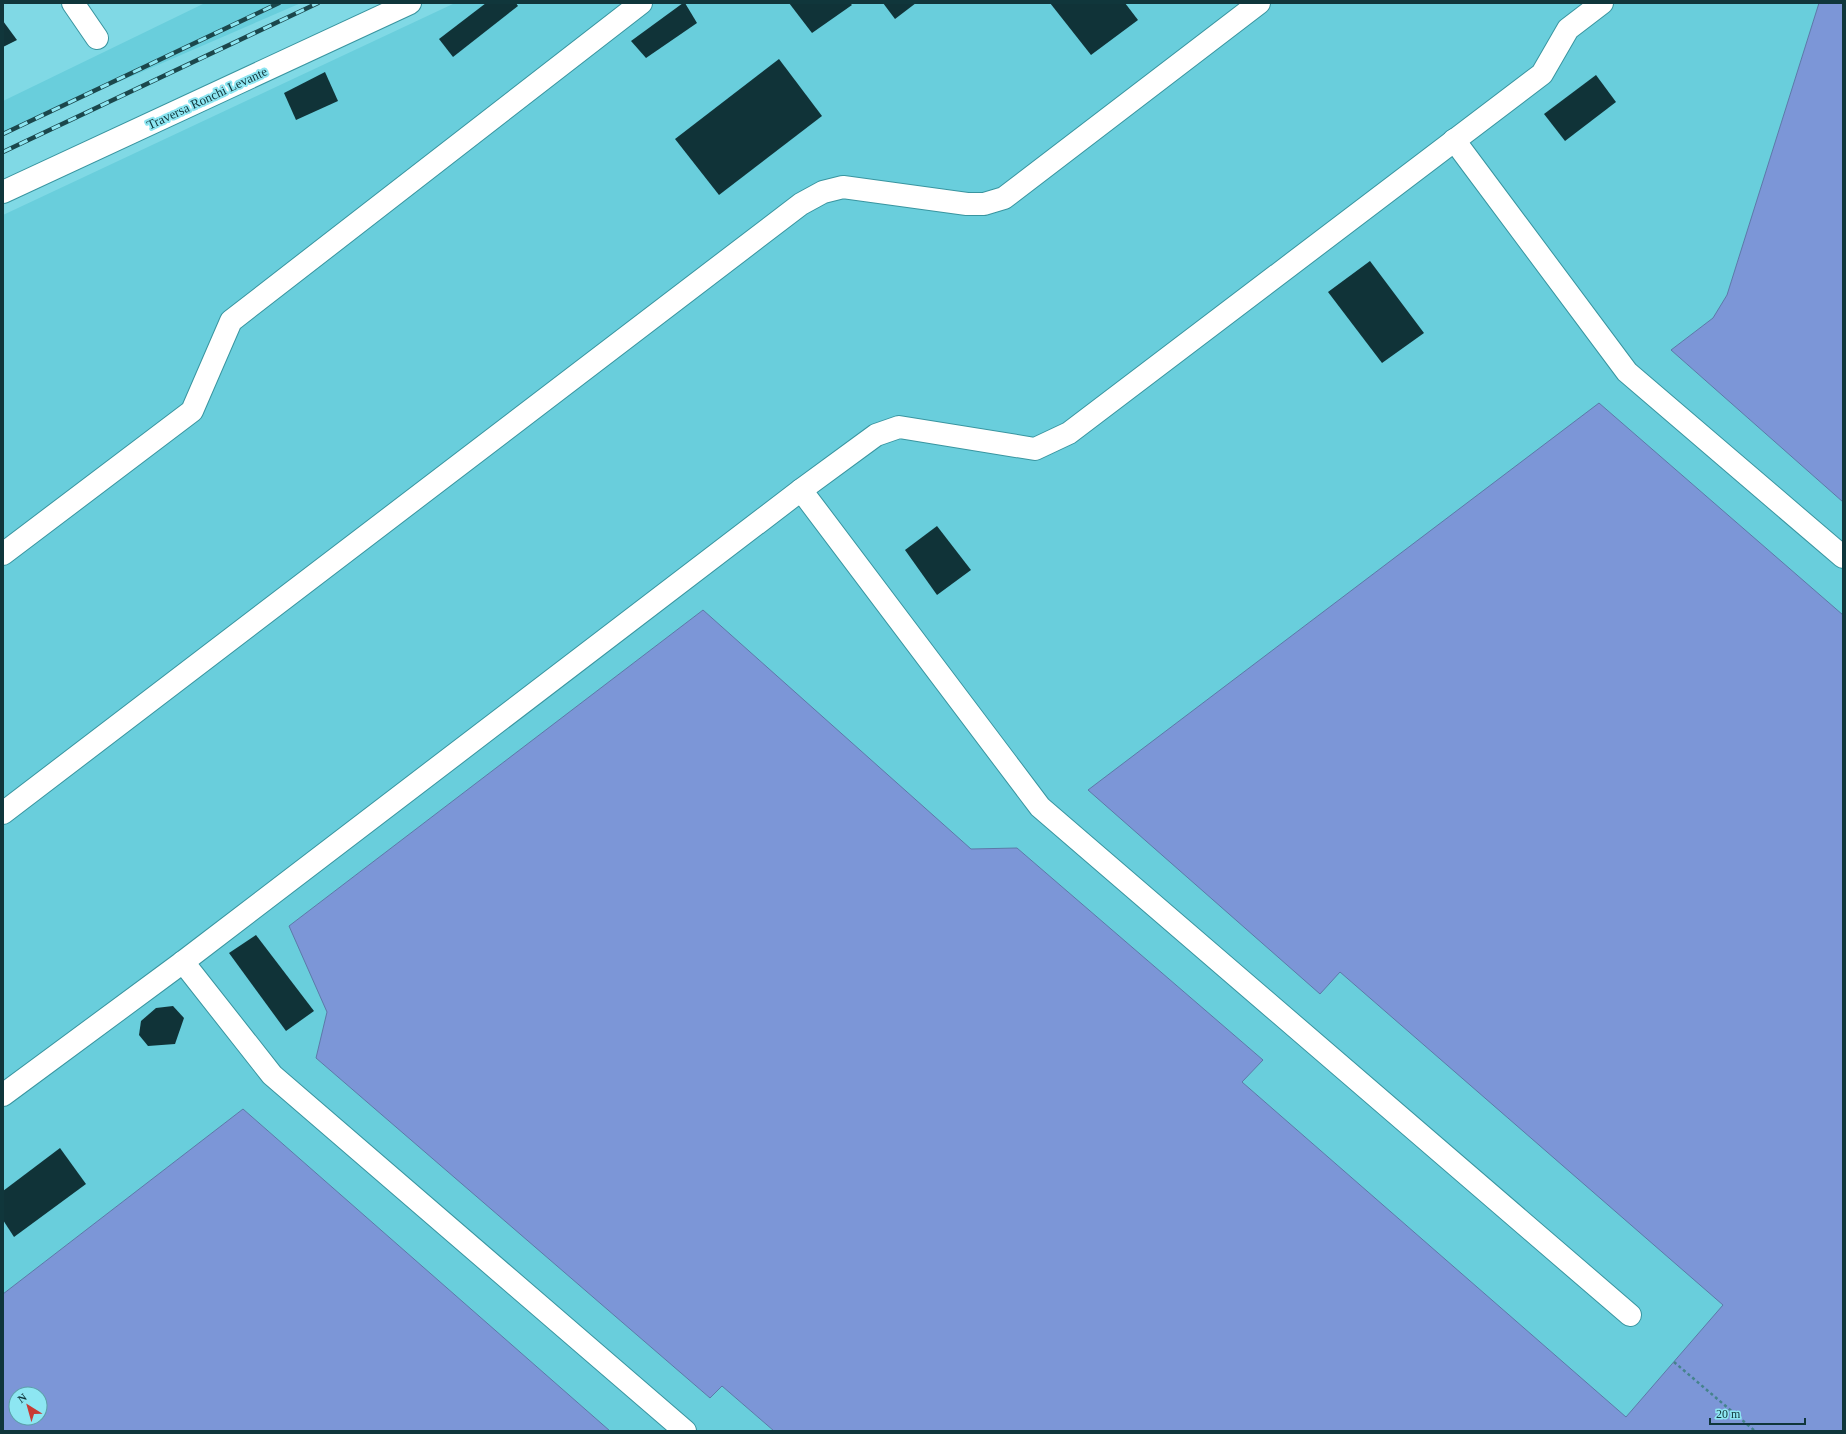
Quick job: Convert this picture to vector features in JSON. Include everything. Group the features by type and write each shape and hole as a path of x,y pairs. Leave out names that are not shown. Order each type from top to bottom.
{"street":[{"path":"73,3 97,38"},
{"name":"Traversa Ronchi Levante","path":"3,192 410,3"},
{"path":"3,554 192,411 231,321 641,3"},
{"path":"3,813 801,204 823,192 843,187 967,204 984,204 1004,198 1259,3"},
{"path":"3,1095 183,962 801,490 876,435 899,427 1035,449 1069,433 1542,74 1568,29 1602,3"},
{"path":"1454,140 1627,372 1843,557"},
{"path":"801,490 1040,807 1630,1315"},
{"path":"183,962 272,1074 685,1431"}],"path":[{"path":"1674,1362 1755,1431"}],"shaded area":[{"path":"205,3 301,3 3,132 3,101"},
{"path":"455,3 1819,3 1727,295 1713,318 1671,350 1843,502 1843,615 1599,403 1320,994 1340,972 1724,1305 1626,1417 1242,1082 1263,1060 1017,848 971,849 703,610 289,926 328,1012 316,1058 710,1398 722,1386 774,1431 610,1431 243,1109 3,1294 3,215"},
{"path":"1819,3 1843,3 1843,502 1671,350 1713,318 1727,295"},
{"path":"1599,403 1843,615 1843,1431 774,1431 722,1386 710,1398 316,1058 327,1012 289,926 703,610 971,849 1017,848 1263,1060 1242,1082 1626,1417 1723,1305 1340,972 1320,994 1088,790"},
{"path":"243,1109 610,1431 3,1431 3,1294"}],"building":[{"path":"486,3 516,3 518,6 453,57 439,39"},
{"path":"685,3 697,23 646,58 631,41"},
{"path":"789,3 850,3 852,5 812,33"},
{"path":"883,3 916,3 895,19"},
{"path":"1050,3 1125,3 1138,20 1091,55"},
{"path":"3,21 17,40 3,47"},
{"path":"779,59 822,116 719,195 675,139"},
{"path":"325,72 338,101 296,120 284,93"},
{"path":"1596,75 1616,102 1565,141 1544,114"},
{"path":"1370,261 1424,333 1382,363 1328,292"},
{"path":"937,526 971,570 937,595 905,550"},
{"path":"256,935 314,1011 286,1031 229,953"},
{"path":"173,1006 184,1018 175,1044 148,1046 139,1035 141,1021 156,1008"},
{"path":"60,1148 86,1184 14,1237 3,1220 3,1191"}],"railway":[{"path":"3,134 279,3"},
{"path":"3,152 318,3"}]}
